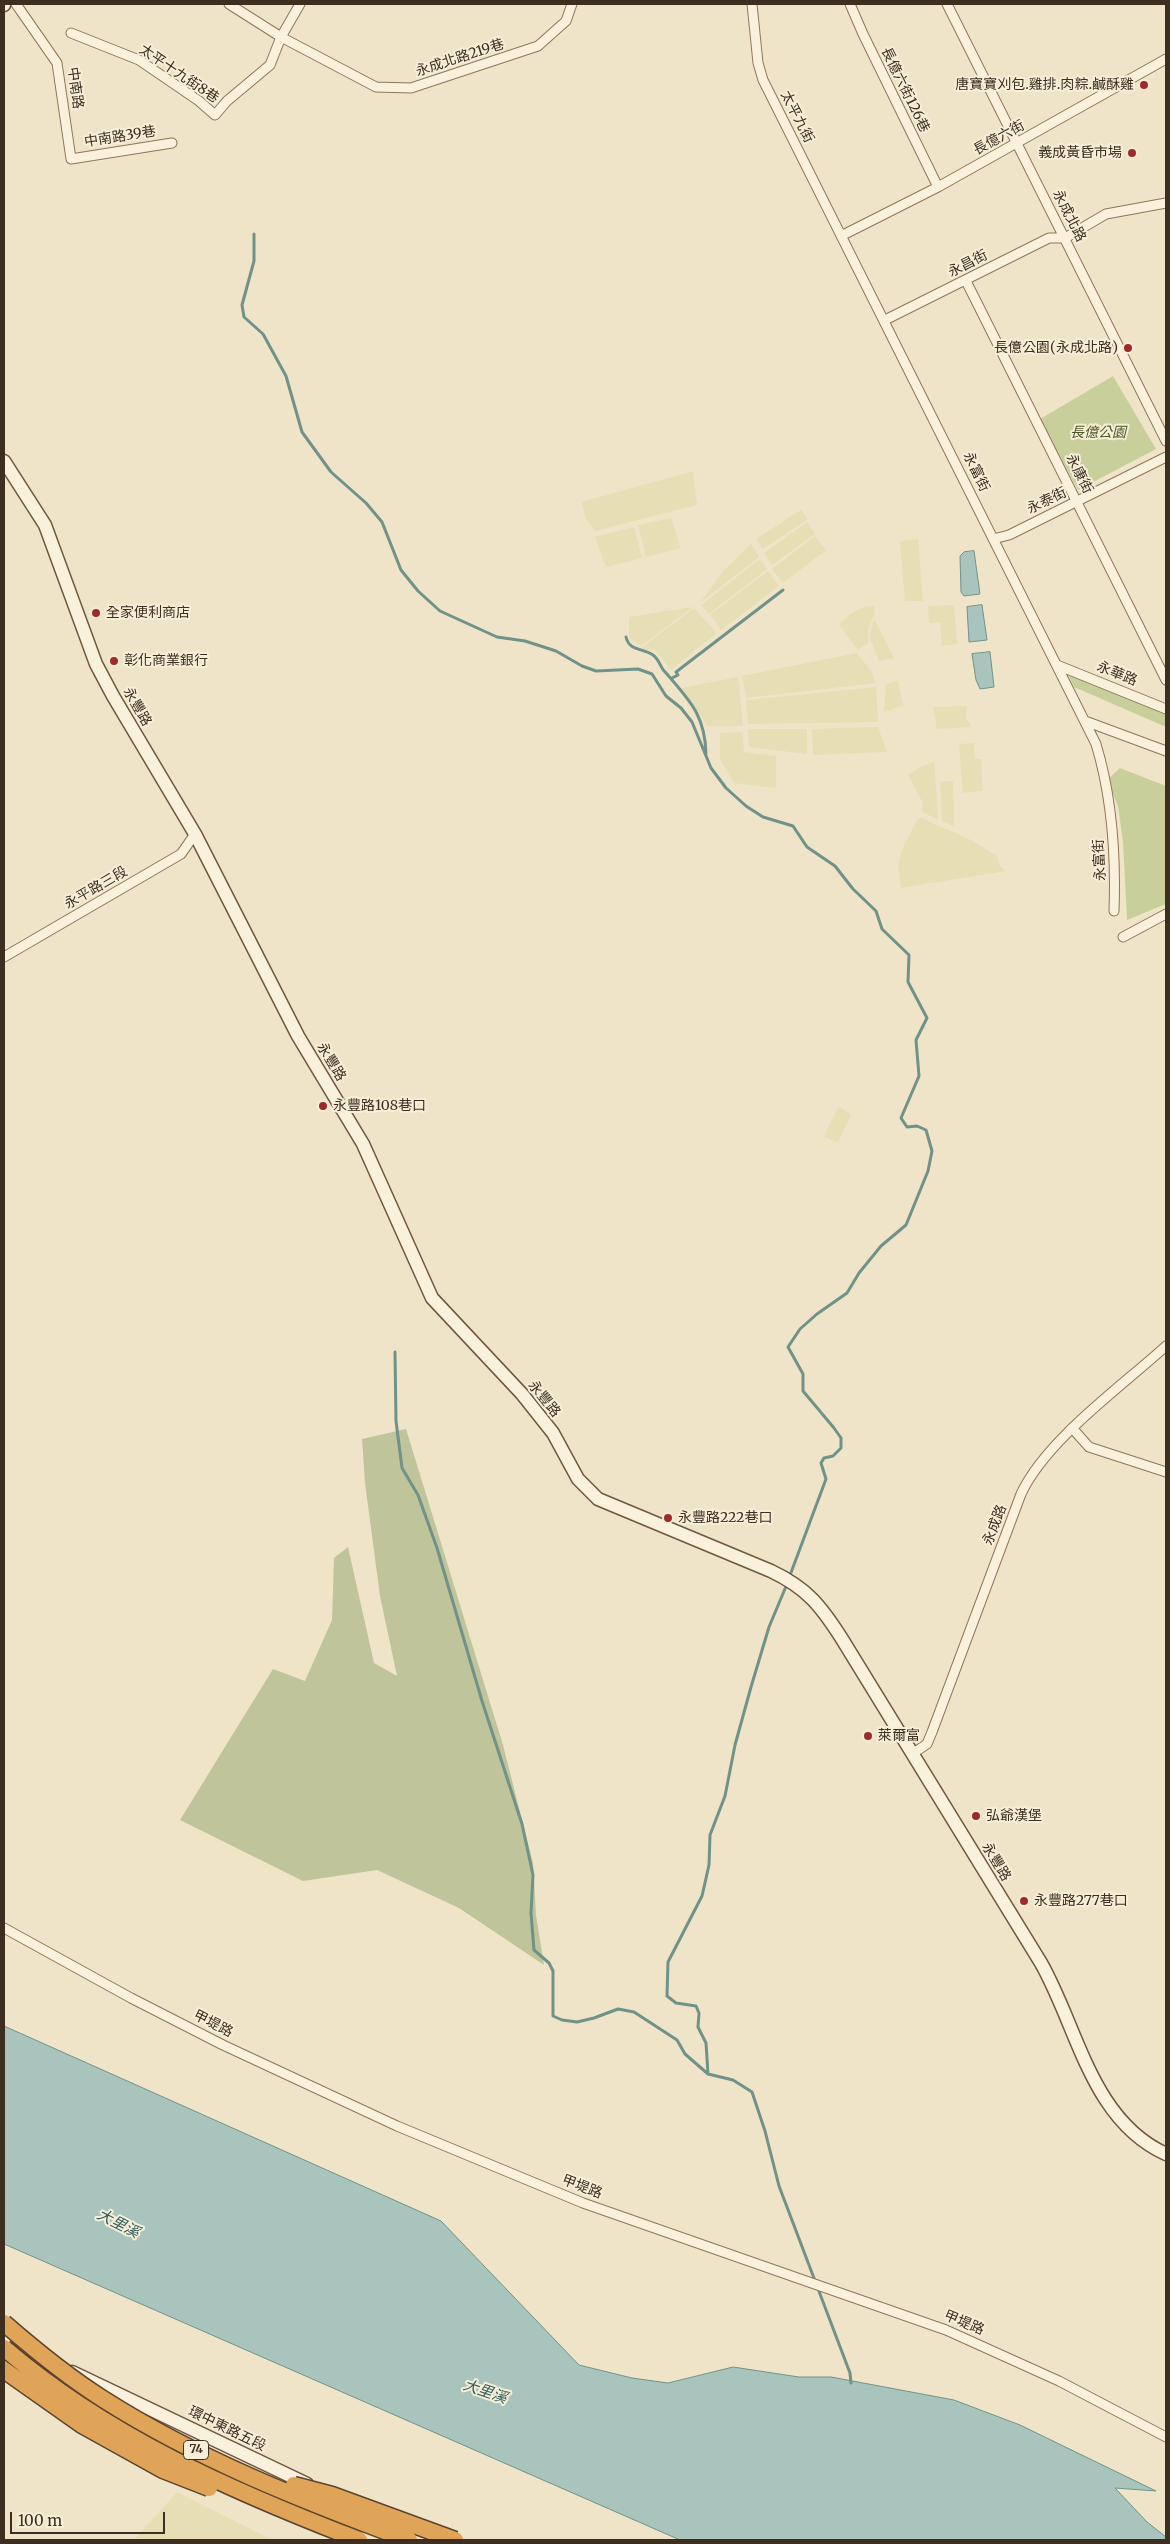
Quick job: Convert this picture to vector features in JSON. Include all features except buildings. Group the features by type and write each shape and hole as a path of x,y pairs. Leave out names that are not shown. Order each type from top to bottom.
{"highway":[{"name":"74","path":"4,2323 36,2350 102,2399 158,2431 256,2480 409,2540"},
{"name":"74","path":"4,2348 55,2388 112,2427 225,2486 359,2540"},
{"path":"10,2375 82,2425 163,2470 231,2497 293,2515"},
{"path":"256,2480 282,2482 332,2495 455,2540"}],"street":[{"name":"中南路","path":"16,4 57,62 71,159"},
{"name":"永成北路219巷","path":"229,4 326,63 376,87 411,88 538,46 566,21 572,4"},
{"path":"281,37 300,4"},
{"name":"太平九街","path":"752,4 761,73 842,236"},
{"name":"長億六街126巷","path":"850,4 938,187"},
{"name":"永成北路","path":"947,4 1166,441"},
{"name":"太平十九街8巷","path":"71,32 139,60 199,101 215,115 227,101 270,65 281,37"},
{"name":"長億六街","path":"842,236 1018,144 1166,59"},
{"name":"中南路39巷","path":"71,159 172,143"},
{"path":"1065,238 1106,214 1166,203"},
{"name":"永富街","path":"842,236 1057,666 1101,761 1114,858 1114,911"},
{"name":"永昌街","path":"885,320 1049,238 1065,238"},
{"name":"永康街","path":"966,281 1166,680"},
{"name":"永泰街","path":"993,539 1008,535 1166,457"},
{"name":"永豐路","path":"4,461 45,525 96,664 196,834 298,1036 363,1144 406,1243 438,1306 522,1394 553,1434 578,1479 598,1499 782,1576 795,1583 825,1612 1053,1985 1090,2074 1107,2104 1141,2139 1166,2154"},
{"name":"永華路","path":"1057,666 1166,709"},
{"path":"1084,721 1166,751"},
{"name":"永平路三段","path":"4,958 181,854 196,834"},
{"path":"1123,937 1166,914"},
{"name":"永成路","path":"912,1754 927,1744 1027,1480 1044,1456 1166,1346"},
{"path":"1073,1429 1090,1447 1166,1472"},
{"name":"甲堤路","path":"4,1928 123,1994 223,2045 397,2126 583,2203 812,2284 912,2316 1003,2354 1166,2437"},
{"name":"環中東路五段","path":"4,2342 34,2357 97,2383 375,2516 438,2540"},
{"path":"10,2375 34,2357"},
{"path":"4,2374 10,2375 182,2470 342,2540"}],"shaded area":[{"path":"693,471 697,505 595,531 585,517 582,502"},
{"path":"801,510 808,519 763,549 756,539"},
{"path":"671,518 681,548 646,557 638,525"},
{"path":"807,522 815,534 772,565 764,553"},
{"path":"634,527 642,558 606,567 595,537"},
{"path":"815,536 826,550 783,583 772,569"},
{"path":"918,539 923,601 905,601 900,541"},
{"path":"751,544 759,557 700,603 723,571"},
{"path":"760,559 767,569 709,614 701,605"},
{"path":"768,571 779,586 721,630 710,615"},
{"path":"954,605 957,644 942,646 940,622 929,623 928,606"},
{"path":"866,606 875,606 874,615 868,628 868,643 858,650 839,625 850,614"},
{"path":"693,607 641,646 629,638 629,617"},
{"path":"694,608 717,633 671,670 654,649 644,650 642,647"},
{"path":"875,620 894,658 879,661 870,638"},
{"path":"857,653 871,671 876,683 746,698 742,676"},
{"path":"738,677 743,726 708,726 682,688"},
{"path":"898,681 903,705 884,712 886,684"},
{"path":"876,687 878,722 748,724 746,700"},
{"path":"967,706 966,717 971,727 937,729 933,707"},
{"path":"878,727 887,752 813,755 812,729"},
{"path":"748,729 807,729 807,754 749,747"},
{"path":"742,732 744,752 776,756 776,788 734,783 720,759 720,733"},
{"path":"974,743 975,759 981,759 983,791 963,793 959,744"},
{"path":"934,762 938,819 922,812 923,803 908,775 920,767"},
{"path":"953,781 954,826 942,821 940,782"},
{"path":"921,818 971,840 997,856 999,865 1006,871 901,888 898,864 904,845 917,820"},
{"path":"838,1107 851,1114 838,1143 824,1136"},
{"path":"177,2492 272,2540 134,2540"}],"green space":[{"name":"長億公園","path":"1113,376 1156,449 1078,490 1040,419"},
{"path":"1067,672 1166,711 1166,727 1074,687"},
{"path":"1120,768 1166,786 1166,904 1127,920 1123,842 1118,806 1107,780"},
{"path":"406,1429 503,1745 533,1863 536,1915 544,1965 459,1908 377,1870 303,1881 180,1820 273,1669 305,1681 332,1620 334,1558 348,1547 374,1663 397,1676 380,1596 365,1483 362,1439"}],"water":[{"path":"974,551 980,594 964,596 961,592 960,556 964,552"},
{"path":"982,605 987,640 969,642 967,607"},
{"path":"990,652 994,687 980,689 976,680 972,654"},
{"name":"大里溪","path":"4,2026 441,2221 579,2365 632,2378 668,2383 733,2367 799,2377 831,2377 954,2400 1020,2425 1156,2491 1115,2488 1147,2522 1166,2537 1166,2540 680,2540 4,2244"}],"waterway":[{"path":"254,234 254,261 242,305 244,317 263,334 286,376 302,432 331,472 366,503 382,522 401,570 418,591 440,611 497,637 525,641 556,651 582,666 596,671 638,669 652,674 666,696 681,708 692,722 711,768 726,788 746,806 763,817 793,826 807,847 835,866 853,889 876,911 882,929 909,955 908,982 927,1018 916,1040 919,1076 901,1118 907,1127 917,1126 926,1130 932,1151 928,1171 906,1225 881,1246 859,1273 847,1293 817,1314 800,1329 788,1347 803,1374 803,1391 841,1438 841,1448 833,1456 824,1458 821,1463 826,1479 789,1578"},
{"path":"672,678 678,675 676,672 783,590"},
{"path":"626,637 630,645 655,657 695,709 703,729 706,754"},
{"path":"395,1352 396,1421 402,1468 418,1495 437,1548 482,1701 522,1824 533,1875 531,1913 534,1950 549,1963 553,1971 553,2016 562,2020 577,2022 618,2009 634,2012 677,2040 685,2054 708,2074 733,2080 752,2092 765,2131 779,2186 850,2373 851,2383"},
{"path":"708,2074 706,2043 698,2027 699,2013 696,2006 676,2003 667,1996 668,1962 702,1896 709,1865 710,1835 725,1796 735,1745 769,1627 787,1584"}],"place":[{"name":"唐寶寶刈包.雞排.肉粽.鹹酥雞","path":"1144,85"},
{"name":"義成黃昏市場","path":"1132,153"},
{"name":"長億公園(永成北路)","path":"1128,348"},
{"name":"全家便利商店","path":"96,613"},
{"name":"彰化商業銀行","path":"114,661"},
{"name":"永豐路108巷口","path":"323,1106"},
{"name":"永豐路222巷口","path":"668,1518"},
{"name":"萊爾富","path":"868,1736"},
{"name":"弘爺漢堡","path":"976,1816"},
{"name":"永豐路277巷口","path":"1024,1901"}]}
